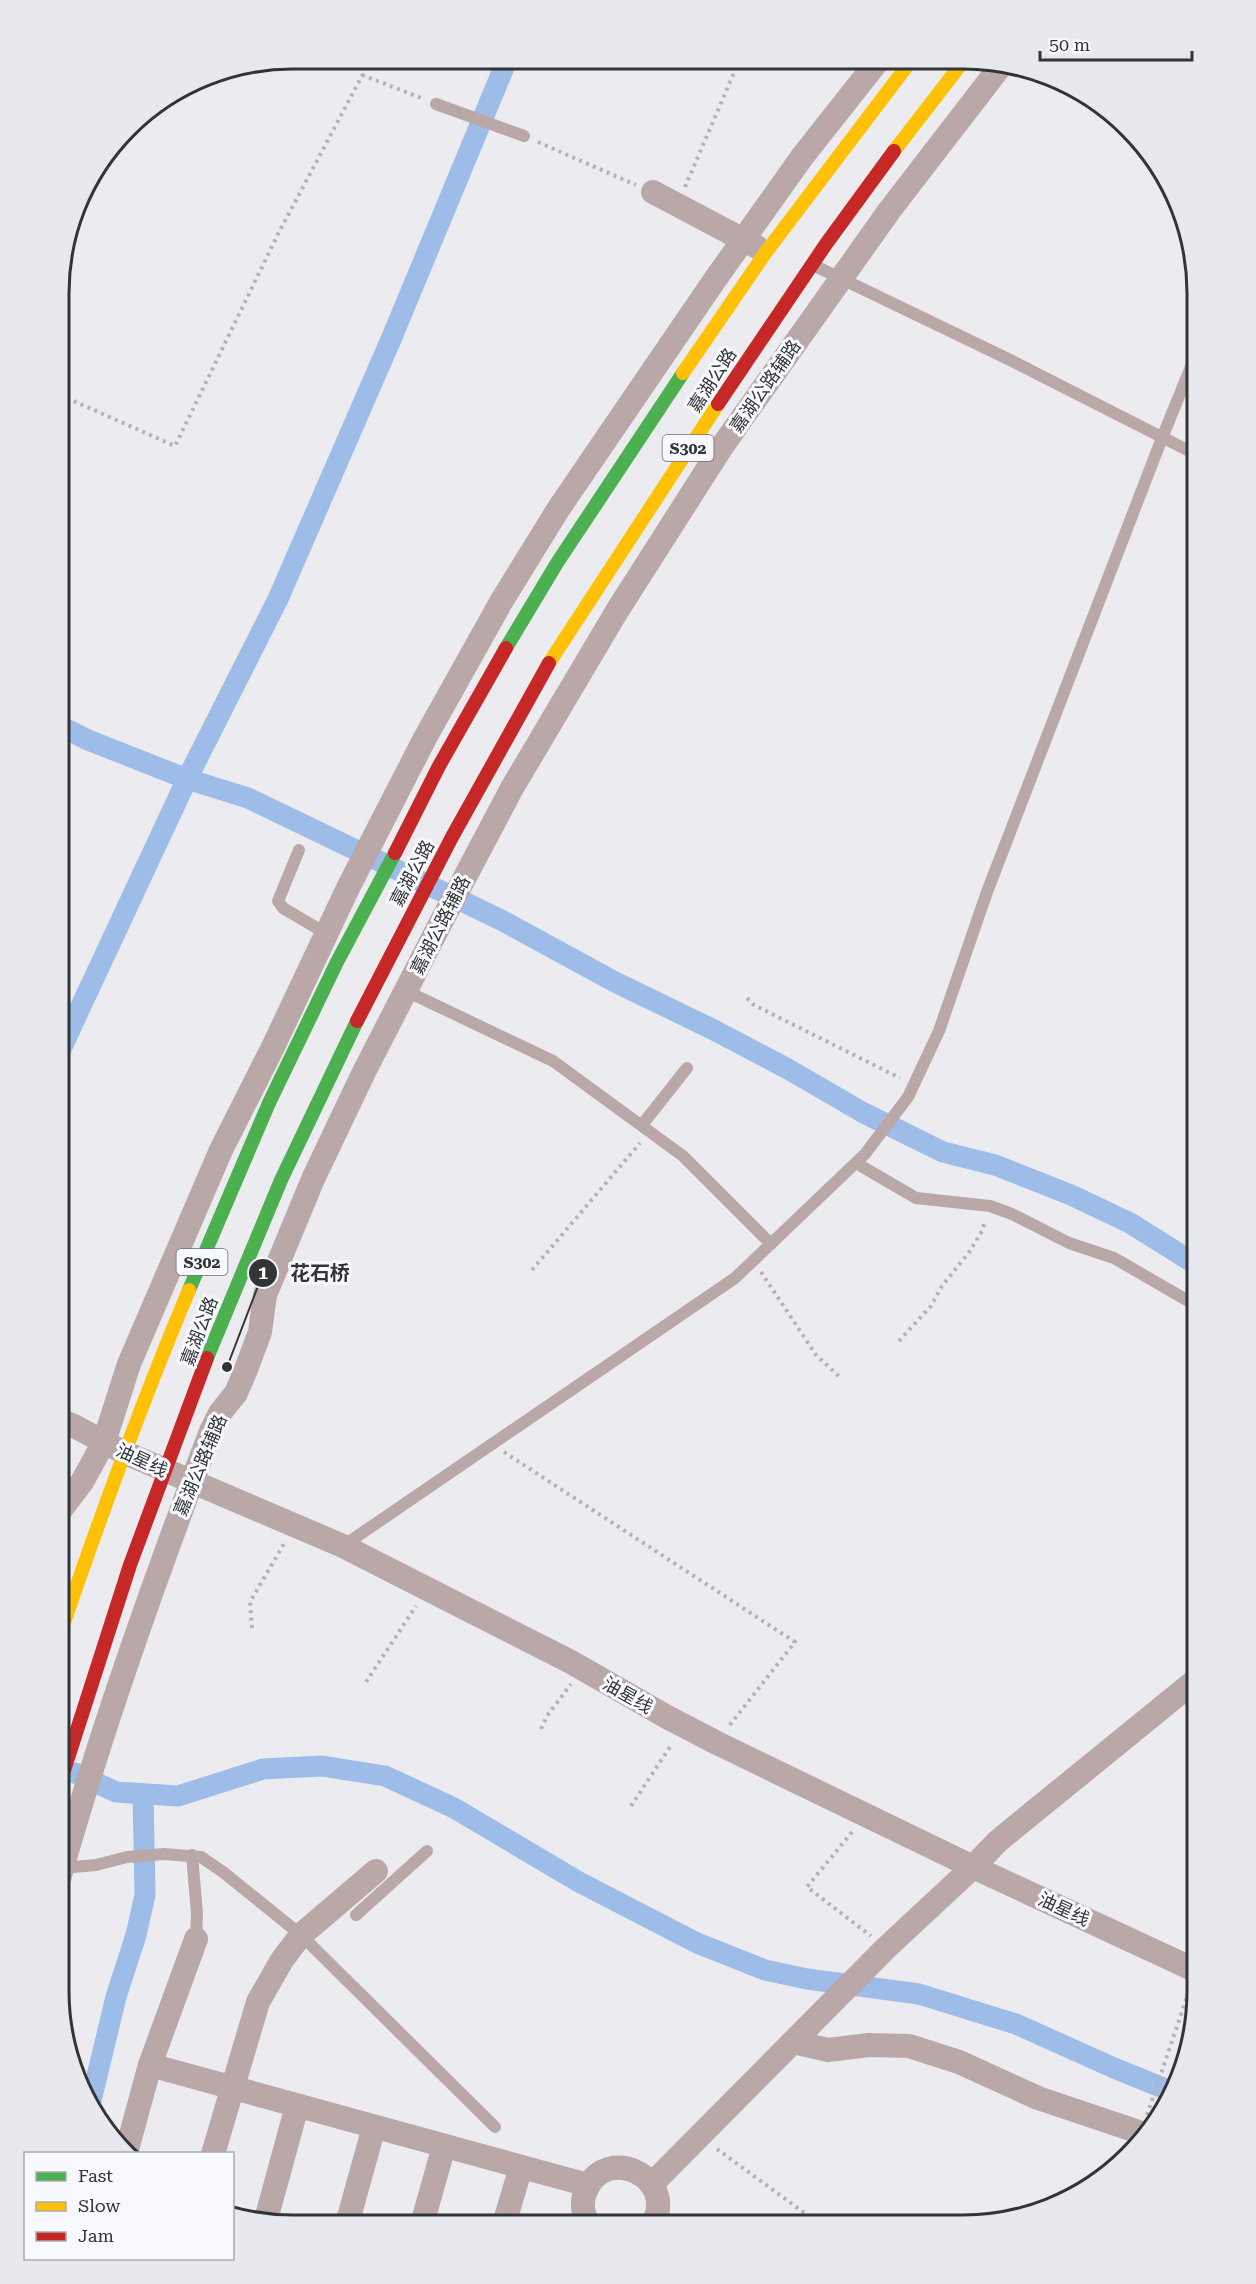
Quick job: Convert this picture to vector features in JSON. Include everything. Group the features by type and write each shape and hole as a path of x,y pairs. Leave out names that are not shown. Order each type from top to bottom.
{"main road":[{"name":"嘉湖公路","path":"69,1602 113,1447 149,1384 359,893 407,830 460,728 557,563 720,317 766,252 905,69"},
{"name":"嘉湖公路","path":"69,1752 164,1470 234,1292 273,1200 411,913 443,852 512,726 577,617 812,264 884,163 957,69"}],"street":[{"path":"69,1499 113,1447 129,1364 221,1150 327,934 359,893 383,820 425,738 501,602 559,508 744,239 814,141 871,69"},
{"name":"嘉湖公路辅路","path":"69,1845 145,1608 215,1422 236,1393 245,1372 260,1332 265,1295 313,1179 473,860 518,778 617,611 721,448 889,210 996,71"},
{"path":"652,192 766,252"},
{"name":"油星线","path":"69,1424 191,1483 343,1546 580,1667 717,1743 1187,1967"},
{"path":"652,2184 882,1952 974,1867 998,1841 1187,1687"},
{"path":"214,2152 258,2002 282,1960 301,1935 373,1882"},
{"path":"128,2144 150,2065 196,1939"},
{"path":"793,2042 828,2050 869,2044 909,2046 959,2062 1038,2098 1138,2132"},
{"path":"150,2065 588,2185"},
{"path":"268,2214 297,2106"},
{"path":"350,2215 375,2127"},
{"path":"425,2215 444,2146"},
{"path":"507,2215 521,2167"},
{"path":"585,2215 583,2209 584,2197 588,2185 608,2169 620,2167 632,2169 652,2184 657,2195 658,2207 655,2215"}],"lane":[{"path":"436,104 524,136"},
{"path":"812,264 1006,358 1187,450"},
{"path":"343,1546 735,1278 860,1159 911,1091 939,1030 987,892 1187,377"},
{"path":"299,850 278,901 283,908 327,934"},
{"path":"406,991 553,1061 684,1156 771,1244"},
{"path":"646,1128 687,1068"},
{"path":"860,1159 916,1198 990,1206 1069,1243 1114,1258 1187,1300"},
{"path":"356,1915 373,1882 427,1851"},
{"path":"69,1864 96,1865 127,1857 164,1854 201,1857 301,1935 495,2127"},
{"path":"192,1855 197,1914 196,1939"}],"path":[{"path":"69,399 175,446 278,234 365,69"},
{"path":"677,204 736,69"},
{"path":"362,75 436,104"},
{"path":"524,136 652,192"},
{"path":"747,998 754,1005 911,1091"},
{"path":"532,1270 646,1128"},
{"path":"899,1341 930,1306 942,1286 970,1251 982,1231 990,1206"},
{"path":"753,1261 816,1355 842,1379"},
{"path":"497,1441 505,1454 795,1642 717,1743"},
{"path":"252,1628 250,1602 294,1526"},
{"path":"366,1682 428,1588"},
{"path":"541,1730 547,1716 562,1698 580,1667"},
{"path":"631,1806 684,1726"},
{"path":"865,1815 807,1887 882,1952"},
{"path":"1150,2106 1187,1998"},
{"path":"699,2136 807,2215"}],"waterway":[{"path":"69,1032 187,779 278,599 392,337 503,69"},
{"path":"69,730 187,779 248,798 501,920 615,982 788,1069 862,1112 943,1152 995,1165 1071,1195 1130,1223 1187,1259"},
{"path":"75,1773 116,1792 178,1796 263,1769 322,1766 385,1776 454,1808 579,1882 697,1943 765,1970 807,1979 919,1994 1016,2024 1165,2089"},
{"path":"93,2092 116,1997 136,1935 145,1895 143,1794"}],"traffic: fast":[{"path":"506,648 557,563 683,373"},
{"path":"189,1290 269,1103 337,962 395,853"},
{"path":"207,1358 281,1180 357,1021"}],"traffic: slow":[{"path":"683,373 766,252 905,69"},
{"path":"894,151 957,69"},
{"path":"549,663 718,404"},
{"path":"69,1608 121,1462 189,1290"}],"traffic: jam":[{"path":"718,404 826,244 894,151"},
{"path":"395,853 439,766 506,648"},
{"path":"357,1021 452,837 549,663"},
{"path":"69,1755 130,1565 207,1358"}],"place":[{"name":"花石桥","path":"227,1367"}]}
